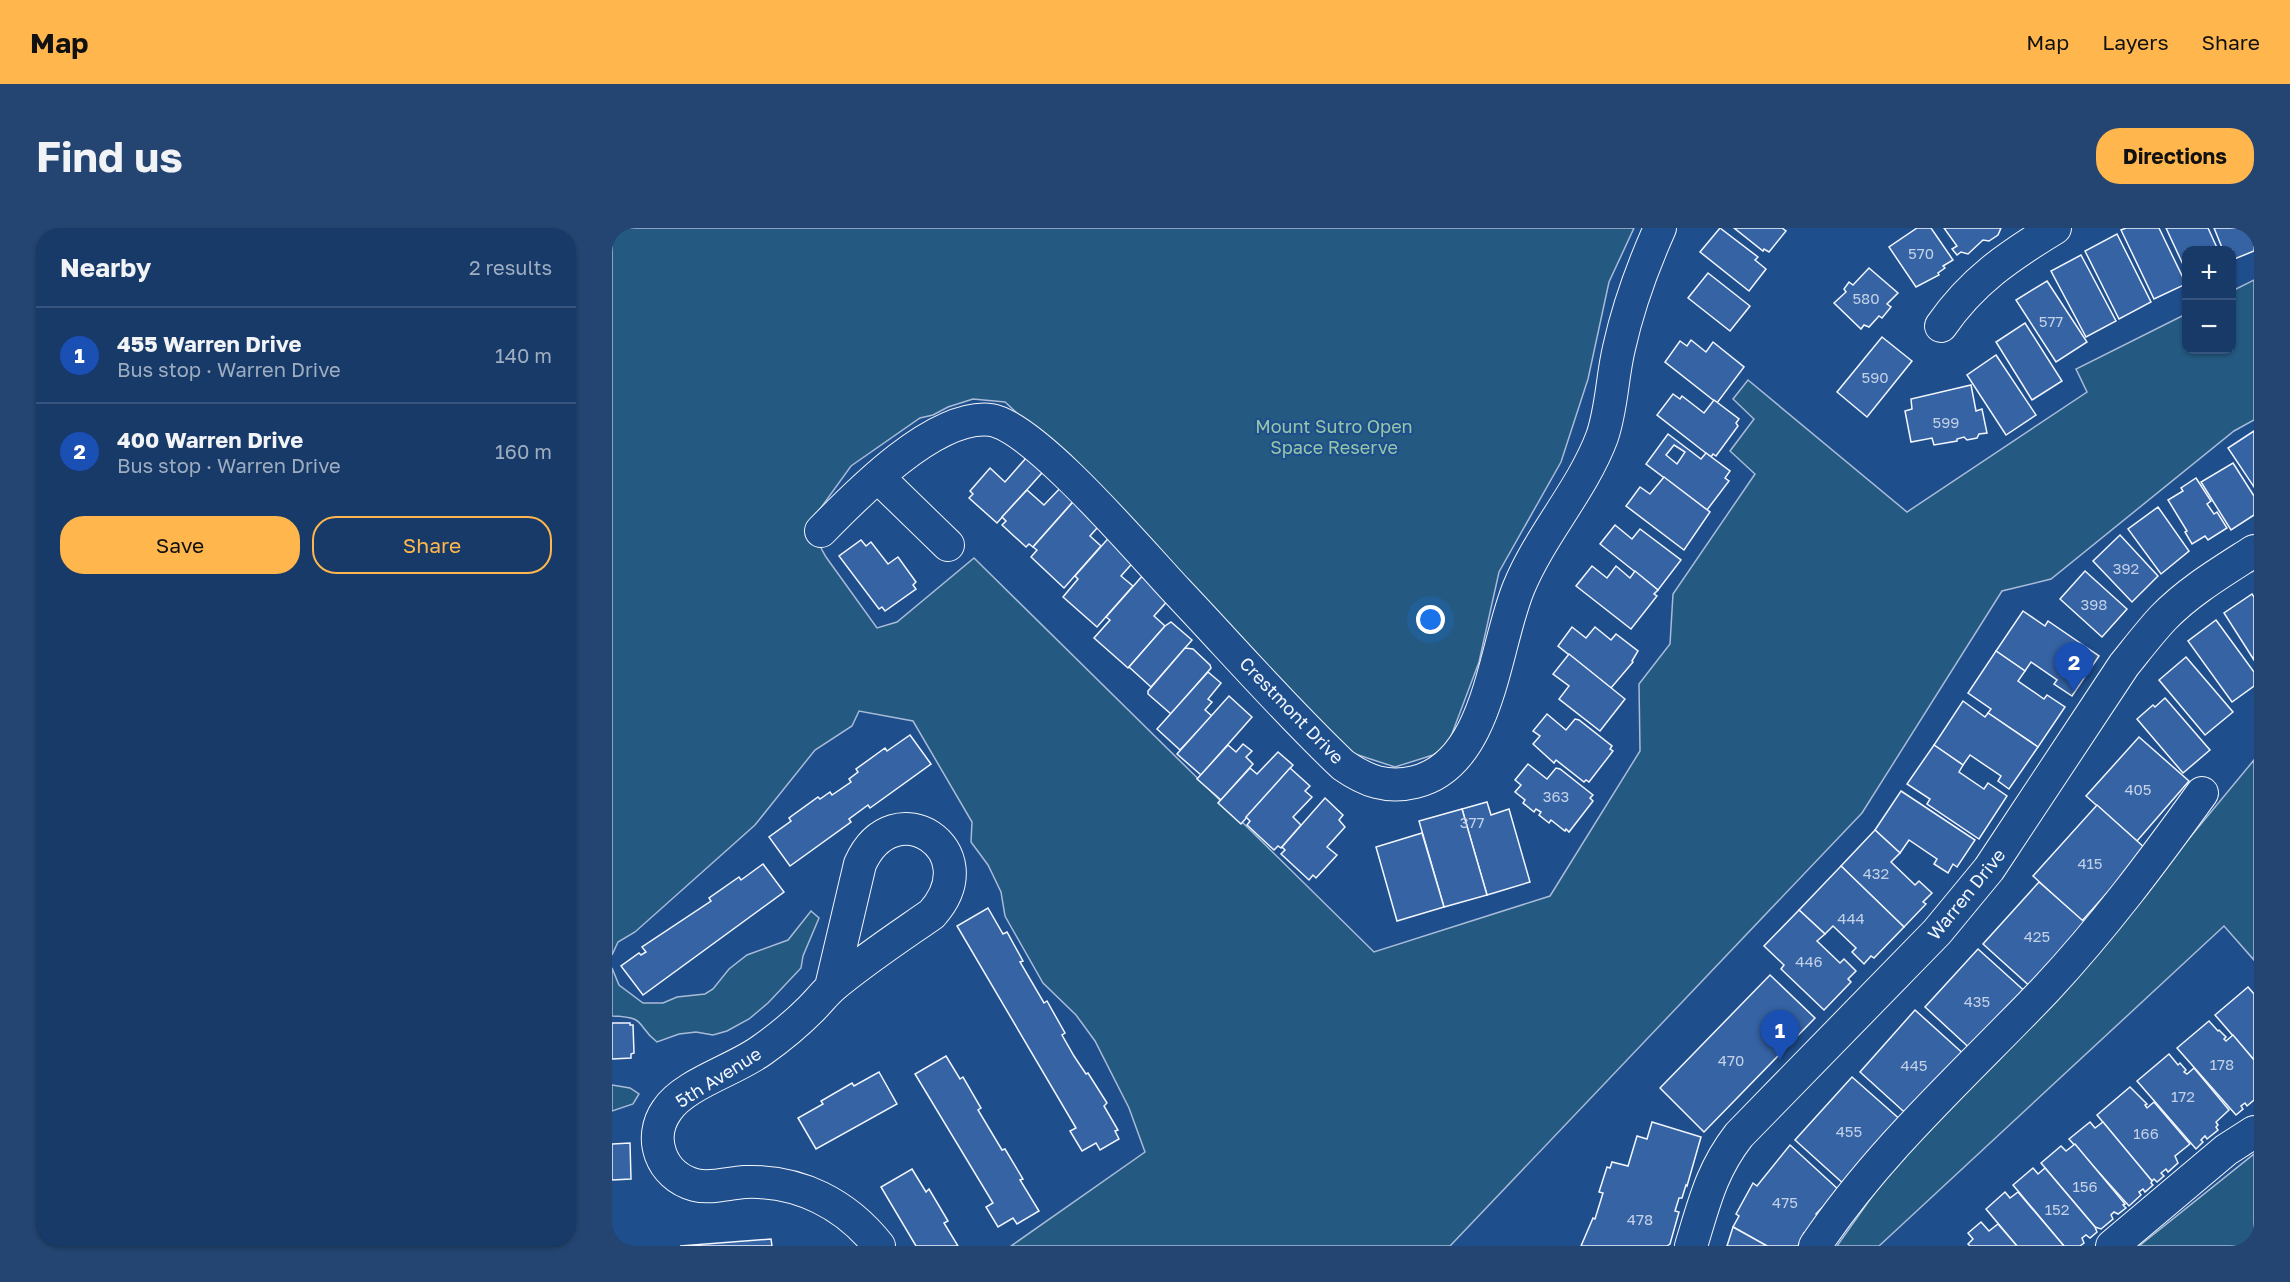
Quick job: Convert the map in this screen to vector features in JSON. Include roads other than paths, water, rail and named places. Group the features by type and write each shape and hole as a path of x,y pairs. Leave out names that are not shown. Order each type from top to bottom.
{"street":[{"name":"Crestmont Drive","path":"821,531 878,477 922,442 952,426 970,421 992,420 1026,436 1094,502 1344,765 1374,783 1389,785 1418,782 1444,769 1455,758 1475,726 1492,683 1503,636 1518,589 1534,555 1594,454 1603,434 1614,371 1627,317 1660,228"},
{"path":"1941,326 1968,291 1985,275 2055,228"},
{"path":"878,477 948,545"},
{"name":"Warren Drive","path":"1691,1246 1714,1173 1739,1135 1965,901 1989,869 2124,665 2165,616 2207,581 2254,551"},
{"path":"1815,1246 1858,1186 2077,955 2166,844 2202,793"},
{"name":"5th Avenue","path":"831,987 864,854 872,843 896,829 912,829 926,833 940,844 949,860 951,875 948,891 942,903 932,914 831,987 810,1010 762,1050 741,1064 683,1094 668,1107 660,1120 657,1135 658,1149 663,1161 672,1171 693,1184 704,1187 760,1182 794,1188 828,1201 858,1223 879,1246"},
{"path":"2112,1246 2226,1150 2254,1132"}],"place":[{"name":"400 Warren Drive","path":"2074,692"},
{"name":"455 Warren Drive","path":"1780,1060"}],"park label":[{"name":"Mount Sutro Open Space Reserve","path":"1334,436"}]}
